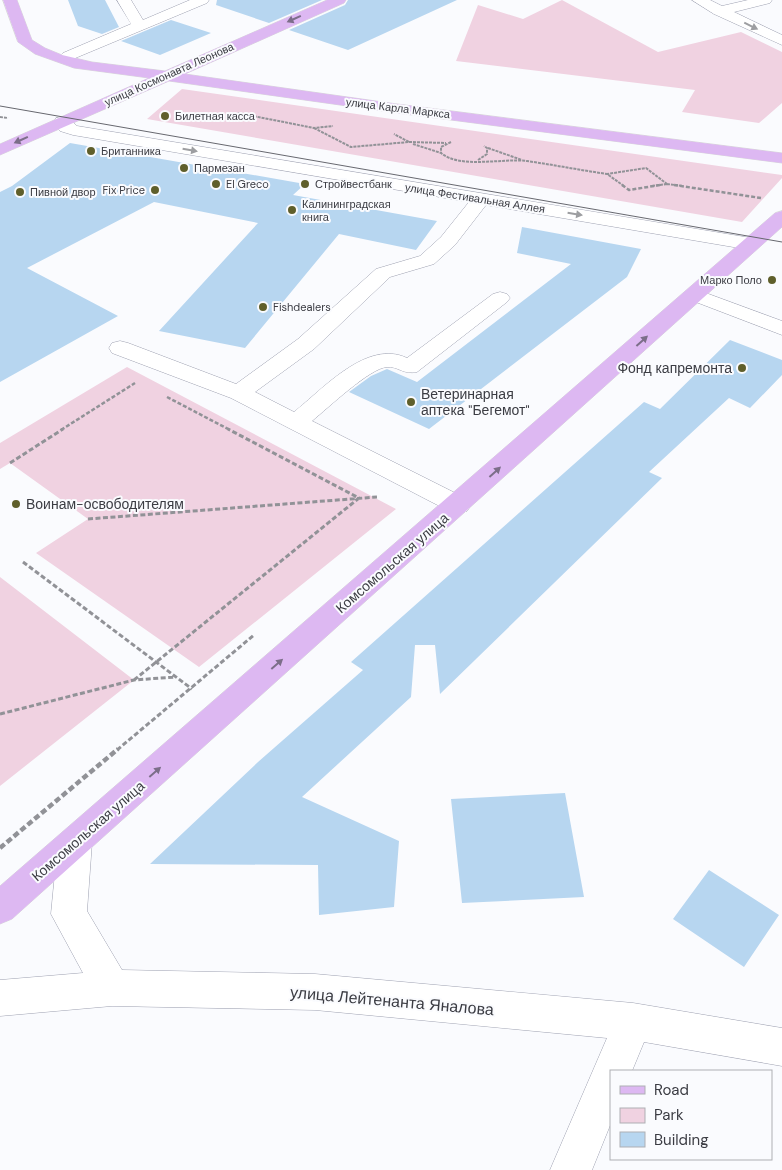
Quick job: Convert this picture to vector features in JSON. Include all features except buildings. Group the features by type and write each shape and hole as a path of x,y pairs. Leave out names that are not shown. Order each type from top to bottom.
{"main road":[{"path":"10,0 24,35"},
{"name":"улица Космонавта Леонова","path":"0,150 67,126 170,74 339,0"},
{"name":"улица Карла Маркса","path":"7,33 24,35 45,49 68,56 170,74 782,158"},
{"name":"улица Карла Маркса","path":"24,35 25,42 38,52 54,58 130,72 170,74 782,148"},
{"name":"Комсомольская улица","path":"0,908 782,217"}],"street":[{"path":"124,0 139,26"},
{"path":"68,56 202,0"},
{"path":"699,0 782,41"},
{"path":"719,11 765,0"},
{"name":"улица Фестивальная Аллея","path":"67,126 481,199 751,244"},
{"path":"239,393 306,344 383,273 427,260 448,241 481,199"},
{"path":"694,295 782,329"},
{"path":"296,422 368,364 392,359 408,367 500,298"},
{"path":"120,348 239,393 458,505"},
{"path":"75,842 69,914 112,988"},
{"name":"улица Лейтенанта Яналова","path":"0,998 112,988 315,992 633,1022 782,1047"},
{"path":"612,1070 633,1022"},
{"path":"571,1170 610,1077"}],"path":[{"path":"238,113 314,128 351,146 409,142 447,143 455,141"},
{"path":"314,128 340,126"},
{"path":"391,133 458,161 525,162 607,174 646,168 667,184"},
{"path":"478,142 487,148 525,162"},
{"path":"441,153 441,147 447,143"},
{"path":"478,160 487,154 487,148"},
{"path":"607,174 630,190 667,184 763,198"},
{"path":"10,463 137,382"},
{"path":"163,395 359,498"},
{"path":"88,519 381,497"},
{"path":"134,680 359,498"},
{"path":"23,562 223,712"},
{"path":"0,714 134,680 176,676"}],"green space":[{"path":"562,0 658,52 741,32 782,52 782,103 759,123 682,112 695,90 456,61 478,5 523,19"},
{"path":"182,89 782,175 782,178 742,222 147,119"},
{"path":"127,367 396,509 199,667 36,553 88,519 10,463 0,469 0,443"},
{"path":"0,577 134,680 0,786"}],"tram line":[{"path":"0,106 782,242"}],"place":[{"name":"Билетная касса","path":"165,116"},
{"name":"Британника","path":"91,151"},
{"name":"Пармезан","path":"184,168"},
{"name":"El Greco","path":"216,184"},
{"name":"Стройвестбанк","path":"305,184"},
{"name":"Fix Price","path":"155,190"},
{"name":"Пивной двор","path":"20,192"},
{"name":"Калининградская книга","path":"292,210"},
{"name":"Марко Поло","path":"772,280"},
{"name":"Fishdealers","path":"263,307"},
{"name":"Фонд капремонта","path":"742,368"},
{"name":"Ветеринарная аптека \"Бегемот\"","path":"411,402"},
{"name":"Воинам-освободителям","path":"16,504"}]}
